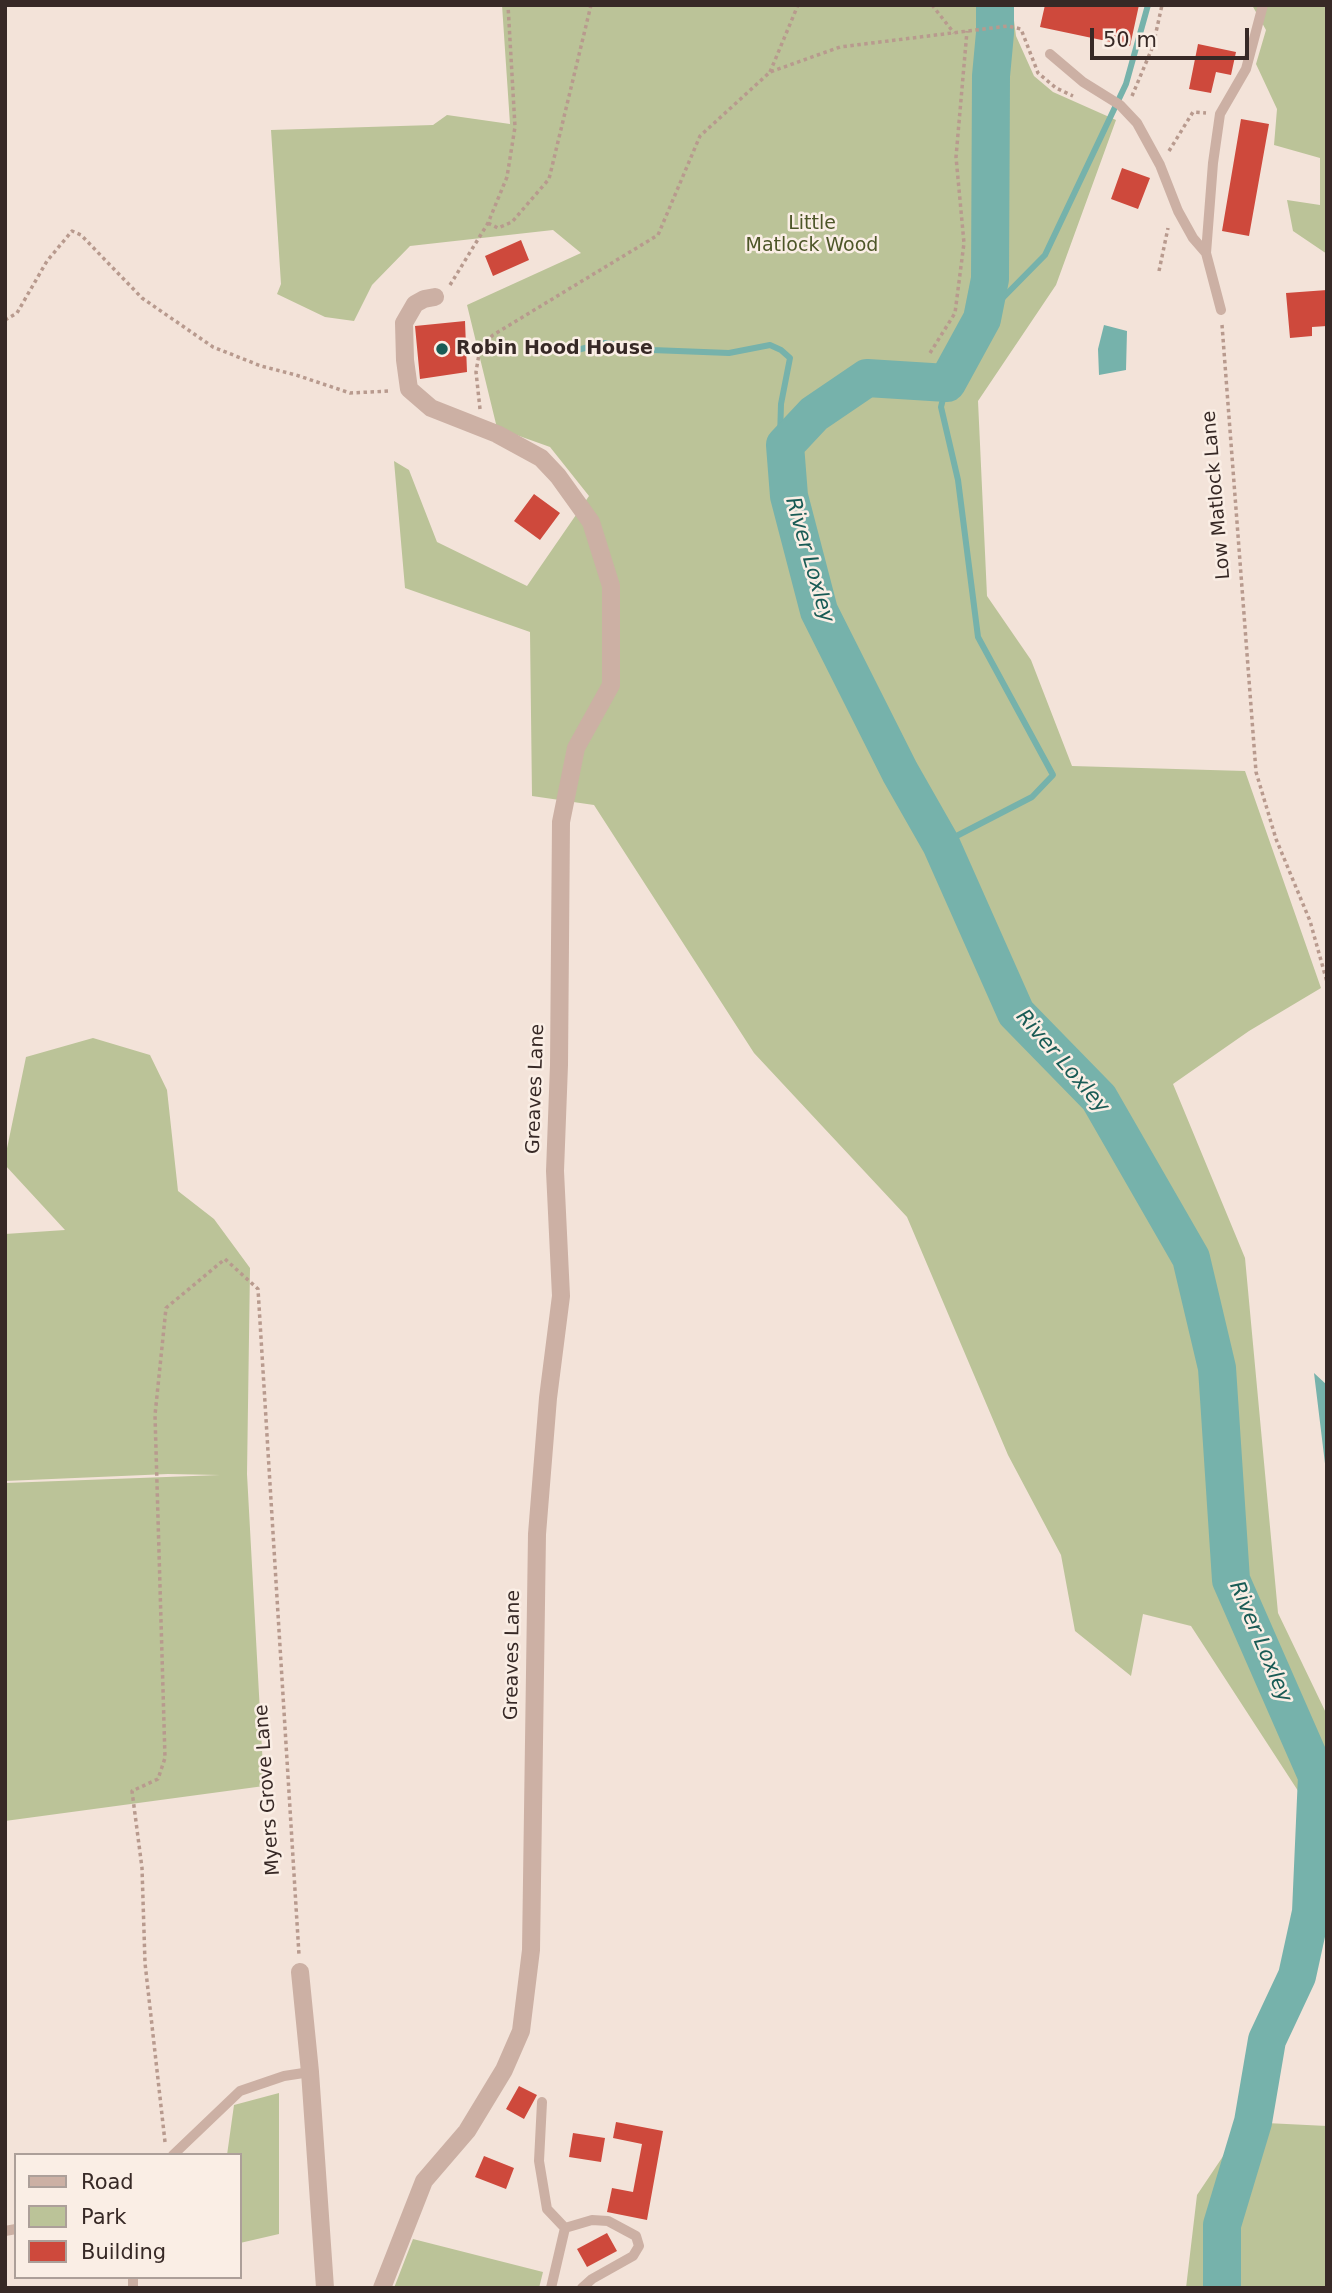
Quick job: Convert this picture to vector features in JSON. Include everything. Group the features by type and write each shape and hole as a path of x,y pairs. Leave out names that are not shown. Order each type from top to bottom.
{"street":[{"path":"409,389 404,323 415,304 435,297"},
{"name":"Greaves Lane","path":"382,2288 424,2181 467,2131 504,2070 521,2031 531,1950 537,1534 548,1398 561,1296 555,1171 559,1065 561,822 576,748 611,685 611,586 592,522 541,458 497,434 431,408 409,389"},
{"path":"300,1972 325,2288"}],"lane":[{"path":"1221,310 1206,253 1213,163 1220,114 1246,69 1263,5"},
{"path":"1050,54 1083,82 1119,105 1138,123 1160,165 1178,211 1206,253"},
{"path":"175,2153 240,2091 284,2076 310,2072"},
{"path":"542,2102 539,2161 547,2209 565,2228"},
{"path":"565,2228 592,2220 608,2221 636,2236 639,2246 633,2256 582,2288"},
{"path":"551,2288 565,2228"}],"path":[{"path":"435,297 448,288 460,271 488,223 507,177 515,127 508,5"},
{"path":"488,223 498,228 512,222 549,178 591,5"},
{"path":"770,72 798,5"},
{"path":"932,5 954,33"},
{"path":"1119,105 1153,46 1162,5"},
{"path":"482,428 476,372 480,348 493,335 658,236 700,136 770,72 840,47 1008,26"},
{"path":"930,353 955,313 964,243 956,157 970,31"},
{"path":"1160,165 1193,112 1220,114"},
{"path":"1159,271 1169,226 1178,211"},
{"path":"5,320 17,313 47,261 72,231 81,235 142,298 213,347 261,366 296,374 350,393 409,389"},
{"name":"Low Matlock Lane","path":"1221,310 1256,772 1276,839 1310,921 1327,982"},
{"name":"Myers Grove Lane","path":"166,2153 145,1963 142,1868 132,1791 158,1779 165,1758 155,1415 166,1308 225,1259 258,1289 300,1972"}],"green space":[{"name":"Little Matlock Wood","path":"502,5 1012,5 1016,36 1034,76 1053,92 1116,120 1056,285 978,401 987,596 1031,660 1072,766 1245,771 1321,988 1249,1031 1173,1084 1245,1258 1278,1613 1327,1715 1327,1784 1302,1797 1191,1626 1143,1614 1131,1676 1075,1631 1061,1555 1008,1455 907,1217 754,1053 594,805 532,796 530,632 405,588 394,461 409,470 437,542 527,586 589,496 550,447 497,428 467,305 581,253 553,230 410,246 372,285 354,321 325,317 277,294 281,284 271,130 433,125 447,115 510,124"},
{"path":"1252,5 1327,5 1327,254 1293,231 1287,200 1320,205 1320,158 1274,145 1277,109 1256,64 1266,30"},
{"path":"93,1038 150,1055 167,1090 178,1191 214,1219 250,1268 247,1474 264,1786 5,1821 5,1483 220,1475 168,1474 5,1481 5,1234 65,1230 5,1165 5,1158 26,1057"},
{"path":"279,2093 279,2234 242,2243 242,2153 227,2153 234,2105"},
{"path":"1246,2122 1327,2126 1327,2288 1186,2288 1197,2195"},
{"path":"413,2239 543,2272 539,2288 394,2288"}],"water":[{"path":"1104,325 1127,331 1126,370 1099,375 1098,349"},
{"path":"1314,1373 1327,1385 1327,1480"}],"building":[{"path":"1045,5 1139,5 1130,46 1040,27"},
{"path":"1198,44 1236,52 1231,75 1216,72 1211,93 1189,89"},
{"path":"1241,119 1269,124 1249,236 1222,231"},
{"path":"1122,168 1150,178 1138,209 1111,199"},
{"path":"521,240 529,260 493,276 485,256"},
{"path":"1327,290 1327,326 1312,327 1312,336 1290,338 1286,293"},
{"name":"Robin Hood House","path":"465,321 467,372 420,379 415,326"},
{"path":"534,494 560,513 540,540 514,521"},
{"path":"519,2086 537,2095 524,2119 506,2109"},
{"path":"616,2122 663,2131 647,2220 607,2212 612,2188 633,2192 642,2144 613,2138"},
{"path":"573,2133 605,2138 601,2162 569,2157"},
{"path":"484,2156 514,2168 506,2189 475,2177"},
{"path":"607,2233 617,2251 587,2267 577,2249"}],"waterway":[{"name":"River Loxley","path":"995,5 991,76 990,279 982,319 947,383 867,378 814,414 785,445 789,496 819,611 900,772 941,844 1016,1013 1099,1098 1191,1258 1217,1368 1231,1580 1317,1776 1311,1912 1297,1976 1267,2040 1253,2122 1222,2225 1222,2288"},
{"path":"982,319 1045,255 1126,84 1148,5"},
{"path":"569,352 605,343 652,350 729,353 770,345 790,358 781,404 780,438 785,445"},
{"path":"941,844 1032,797 1053,775 978,637 958,480 941,407 947,383"}],"place":[{"name":"Robin Hood House","path":"442,349"}]}
